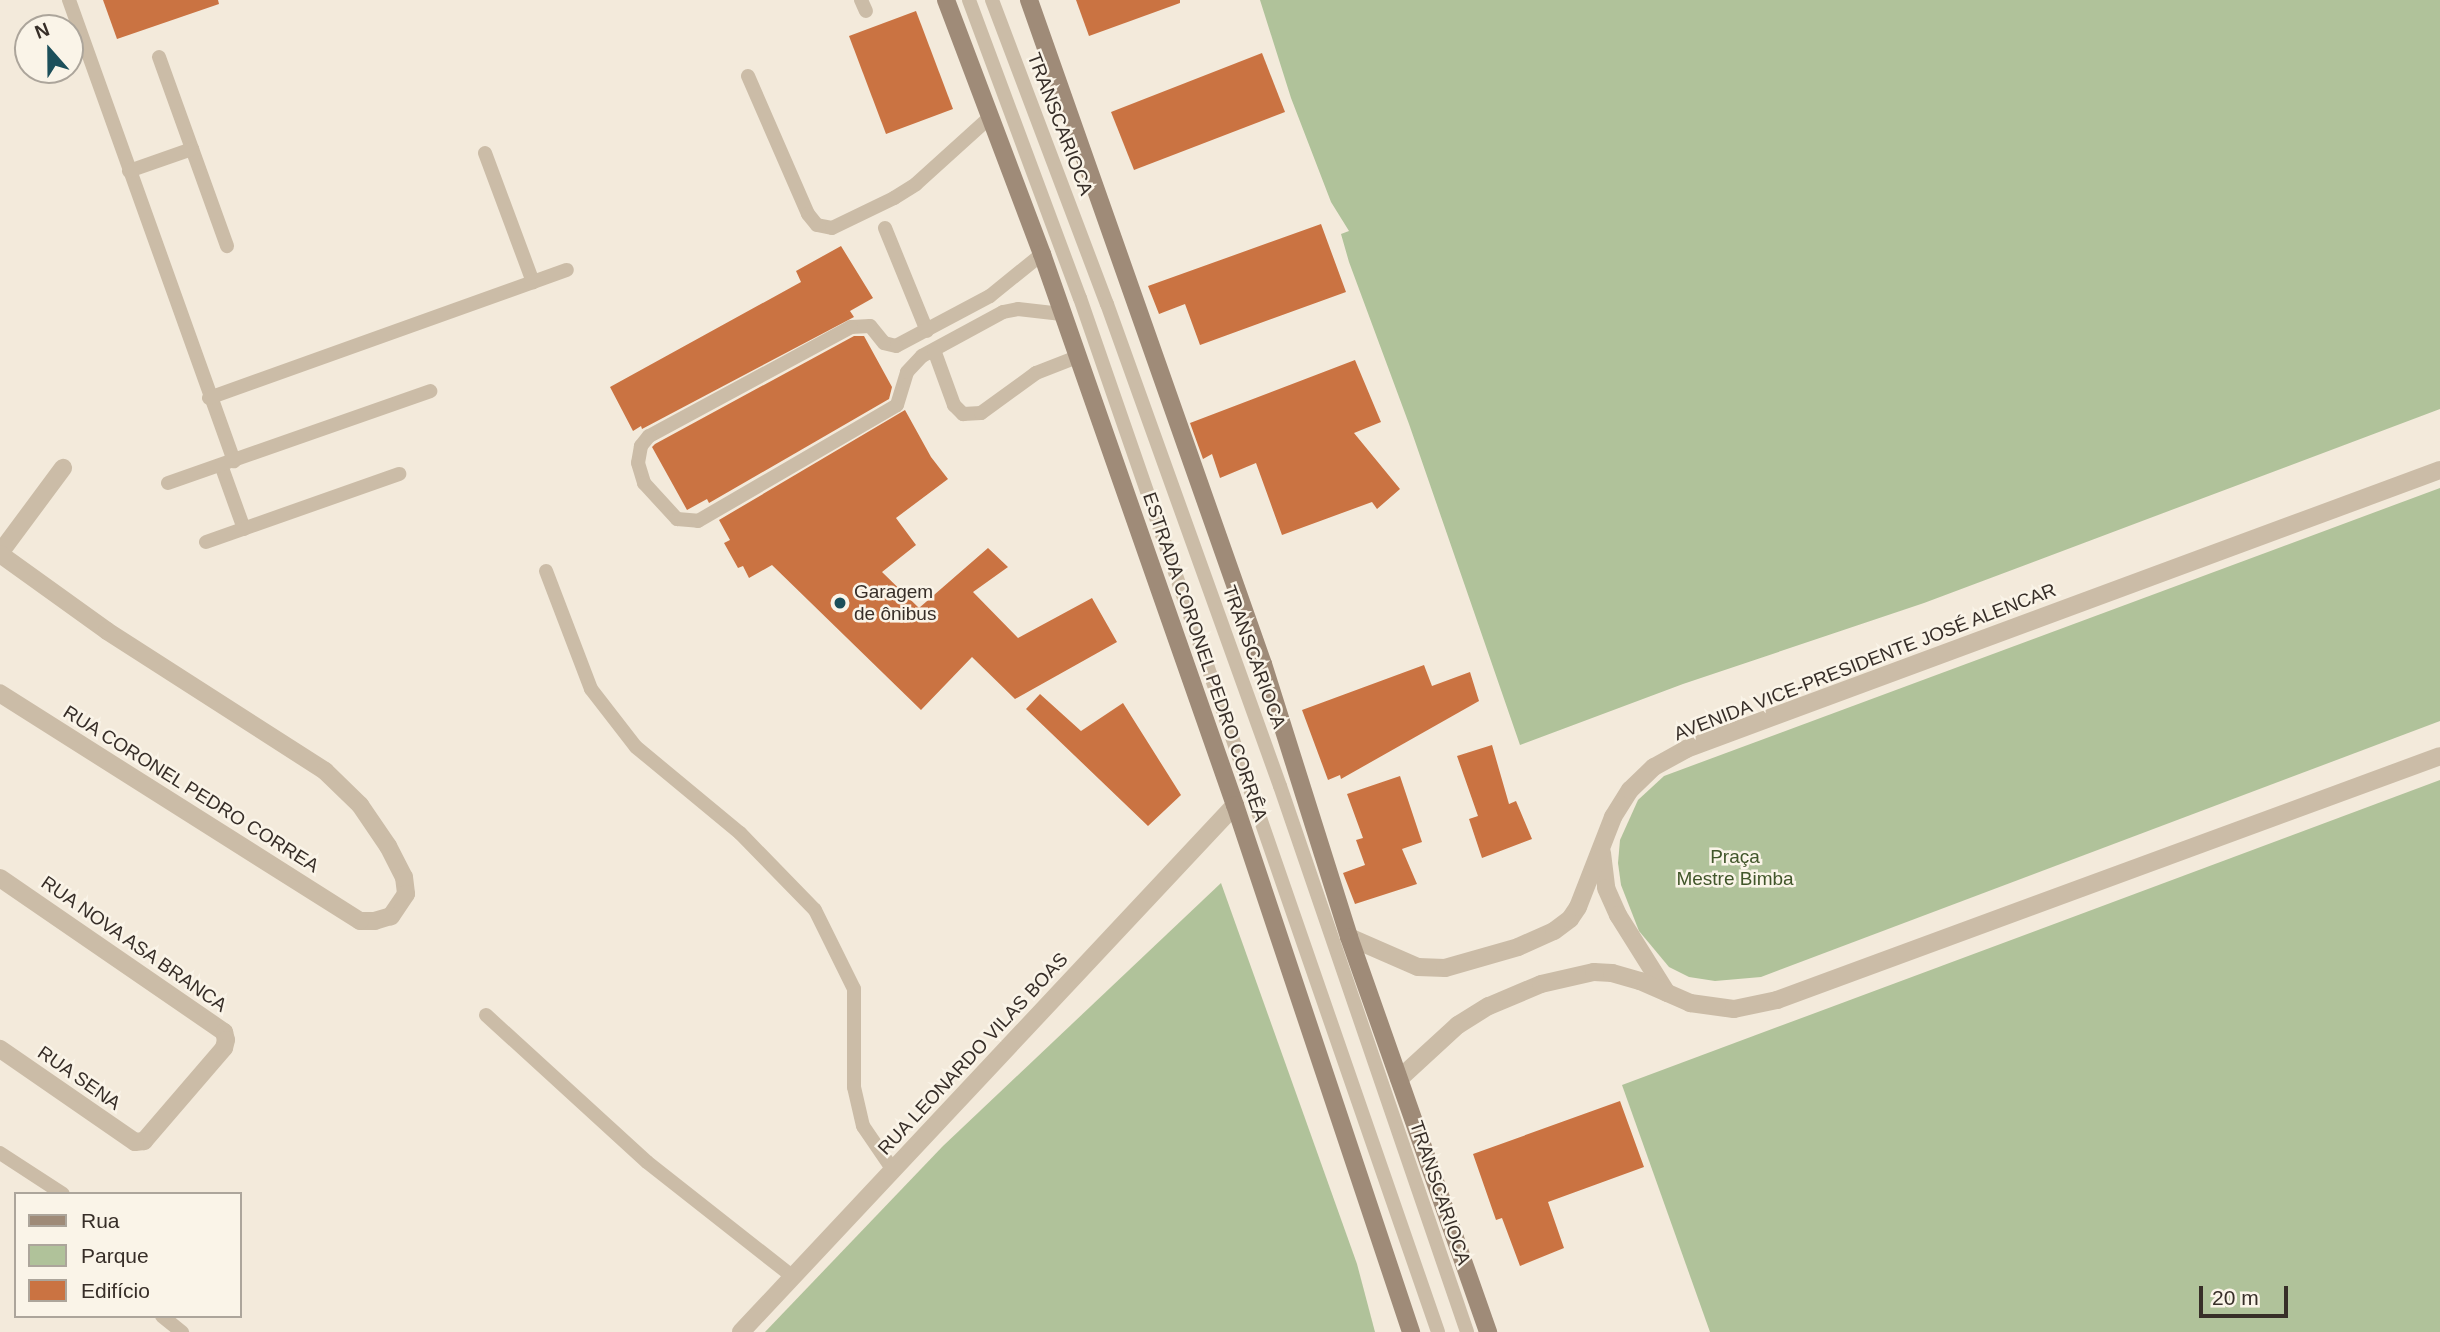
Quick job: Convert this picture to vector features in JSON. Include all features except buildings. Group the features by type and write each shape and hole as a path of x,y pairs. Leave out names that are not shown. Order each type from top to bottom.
{"main road":[{"name":"ESTRADA CORONEL PEDRO CORRÊA","path":"946,0 1042,254 1235,806 1411,1332"},
{"path":"1032,5 1263,664 1349,937 1488,1332"}],"street":[{"path":"0,554 63,468"},
{"name":"AVENIDA VICE-PRESIDENTE JOSÉ ALENCAR","path":"1349,937 1418,967 1445,968 1518,947 1554,931 1570,919 1578,907 1613,817 1630,790 1654,767 1686,748 2440,470"},
{"name":"RUA CORONEL PEDRO CORREA","path":"0,554 107,631 325,771 360,805 388,846 404,877 406,894 390,916 375,921 360,921 0,693"},
{"path":"1399,1079 1458,1025 1489,1006 1541,984 1594,972 1612,972 1690,1003 1734,1009 1777,1000 2440,756"},
{"name":"RUA LEONARDO VILAS BOAS","path":"741,1332 1235,806"},
{"path":"1602,846 1602,867 1618,915 1667,993"},
{"name":"RUA NOVA ASA BRANCA","path":"0,878 225,1032 224,1048 159,1128 144,1142 135,1142"},
{"name":"RUA SENA","path":"0,1049 135,1142"}],"lane":[{"path":"69,0 209,398 244,529"},
{"path":"970,0 1107,376 1438,1332"},
{"name":"TRANSCARIOCA","path":"992,0 1107,303 1275,773 1467,1332"},
{"path":"159,57 227,246"},
{"path":"748,76 808,214 817,225 832,228 894,198 915,184 989,118"},
{"path":"129,171 192,149"},
{"path":"485,153 533,282"},
{"path":"885,228 921,334"},
{"path":"1042,254 990,296 921,334 890,346 870,326 851,327 649,436 641,446 638,463 644,483 658,503 677,519 686,522 698,521 897,405 907,372 928,353 1003,312 1018,309 1062,314"},
{"path":"209,398 567,270"},
{"path":"928,353 954,405 963,414 981,413 1036,373 1077,357"},
{"path":"168,483 430,391"},
{"path":"206,542 399,474"},
{"path":"546,571 591,689 636,747 740,834 815,910 854,989 854,1087 863,1126 893,1170"},
{"path":"486,1015 647,1162 793,1277"},
{"path":"0,1153 60,1192"},
{"path":"164,1318 182,1332"}],"green space":[{"path":"1260,0 2440,0 2440,409 1924,603 1683,684 1520,745 1409,424 1349,262 1341,234 1349,231 1331,202 1291,98"},
{"name":"Praça Mestre Bimba","path":"2440,488 2440,721 1761,977 1715,981 1689,977 1669,967 1639,931 1621,885 1618,863 1620,840 1638,800 1664,776"},
{"path":"2440,780 2440,1332 1710,1332 1622,1085"},
{"path":"1221,883 1357,1264 1375,1332 765,1332 943,1146"}],"place":[{"name":"Garagem de ônibus","path":"840,603"}]}
